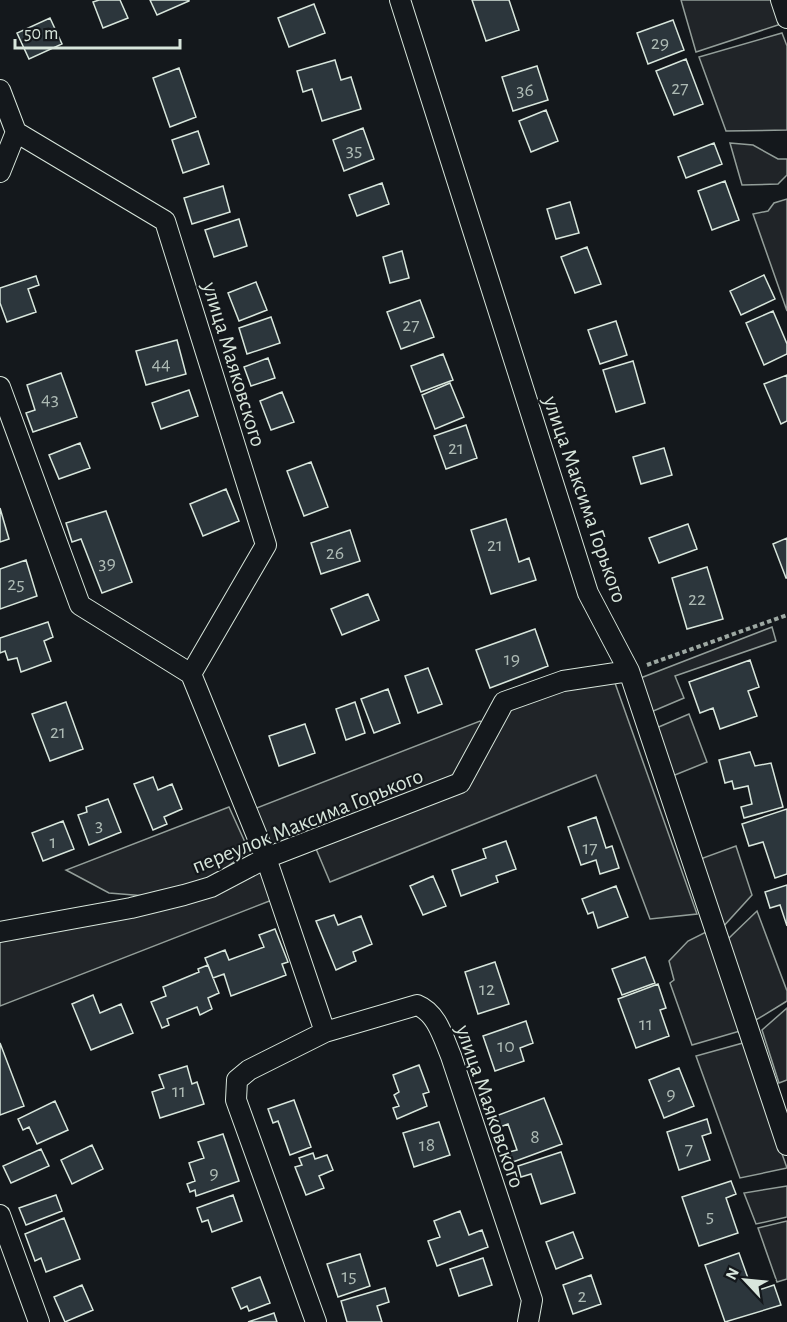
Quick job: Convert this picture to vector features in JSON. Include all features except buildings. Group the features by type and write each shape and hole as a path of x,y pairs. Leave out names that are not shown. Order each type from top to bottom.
{"street":[{"name":"улица Максима Горького","path":"400,0 588,593 629,671 787,1145"},
{"path":"781,0 787,18"},
{"path":"0,90 16,132 0,172"},
{"name":"улица Маяковского","path":"16,132 165,221 266,545 191,674"},
{"path":"0,387 80,605 191,674 266,858 325,1032"},
{"name":"переулок Максима Горького","path":"0,932 131,908 184,896 211,887 266,858 460,783 504,702 563,681 629,671"},
{"name":"улица Маяковского","path":"316,1322 236,1100 237,1080 249,1070 325,1032 417,1005 426,1008 434,1017 452,1056 532,1300 528,1322"},
{"path":"0,1215 39,1322"}],"path":[{"path":"629,671 787,615"}],"shaded area":[{"path":"681,0 773,0 781,24 696,52"},
{"path":"782,33 787,46 787,130 726,131 699,57"},
{"path":"730,143 753,145 778,159 787,159 787,175 778,184 742,185"},
{"path":"787,199 787,311 753,214 768,211 774,203"},
{"path":"772,627 776,641 675,676 684,698 651,712 638,679"},
{"path":"615,683 697,914 650,919 596,775 330,882 314,844 463,789 506,708 557,689"},
{"path":"689,714 707,762 670,777 654,729"},
{"path":"480,721 483,723 450,784 274,854 254,809"},
{"path":"229,807 249,851 210,879 146,896 109,893 66,870"},
{"path":"736,846 752,895 721,929 698,869 703,858"},
{"path":"262,866 272,900 0,1006 0,940 208,898"},
{"path":"757,911 787,991 787,1001 756,1020 727,940"},
{"path":"706,932 740,1031 692,1045 670,983 674,980 669,961 688,941"},
{"path":"787,1008 787,1080 779,1083 762,1030"},
{"path":"743,1043 787,1168 740,1178 696,1056"},
{"path":"787,1186 787,1217 756,1224 744,1193"},
{"path":"787,1221 787,1279 777,1282 758,1228"}]}
